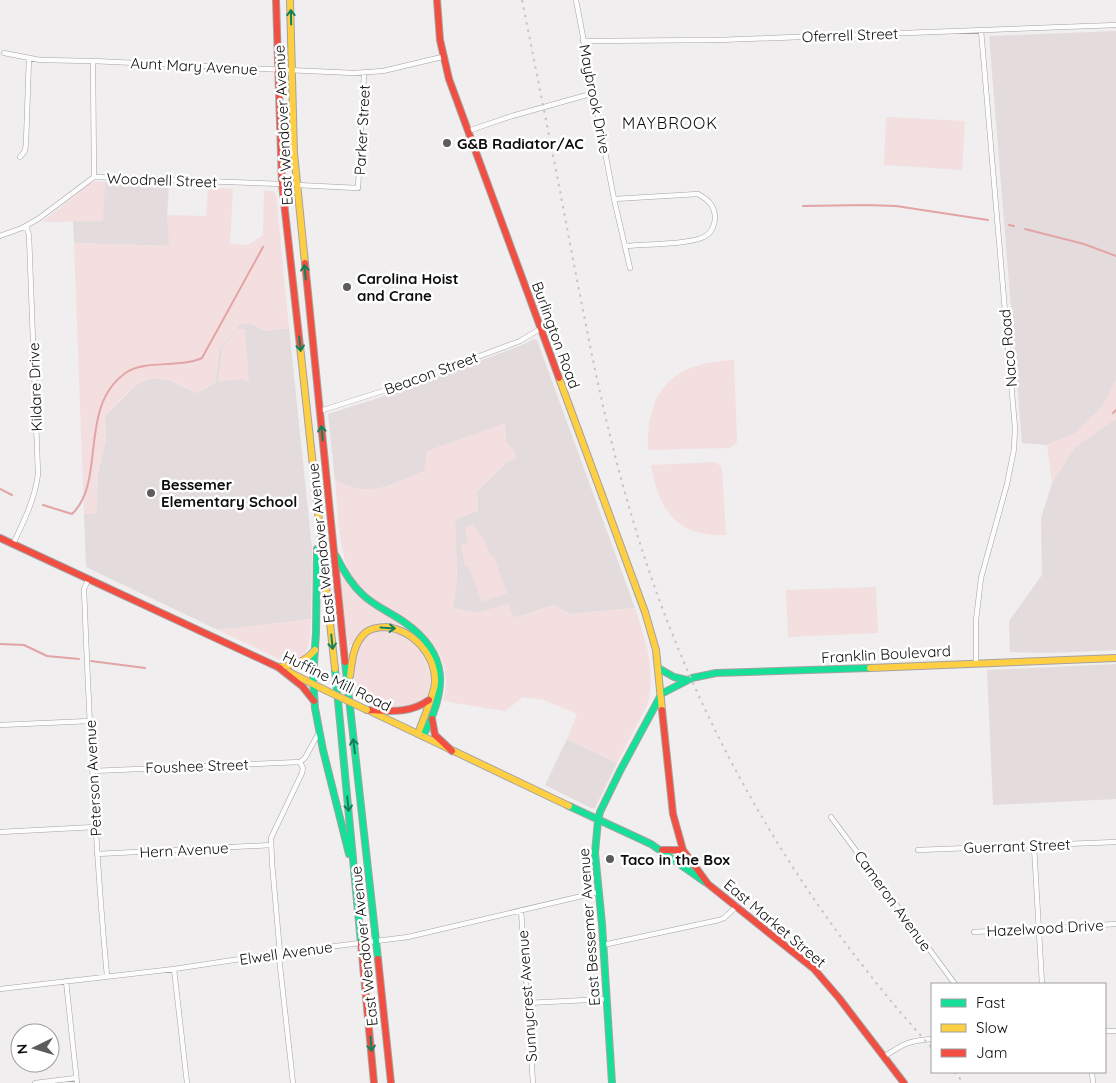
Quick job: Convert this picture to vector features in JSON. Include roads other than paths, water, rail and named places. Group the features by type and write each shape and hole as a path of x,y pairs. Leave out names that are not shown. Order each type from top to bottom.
{"main road":[{"name":"East Wendover Avenue","path":"276,0 282,184 357,891 374,1083"},
{"name":"East Wendover Avenue","path":"290,0 292,132 348,688 369,866 391,1083"},
{"name":"Burlington Road","path":"437,0 438,31 442,57 645,612 656,650 660,677"},
{"path":"317,506 313,684 319,732 357,891"},
{"name":"Huffine Mill Road","path":"0,538 88,580 182,621 452,751 634,835 661,850 708,884"},
{"path":"334,552 343,569 359,591 421,635 434,651 442,678 440,698 432,719 420,735"},
{"path":"348,688 355,648 366,633 375,627 391,627 408,634 423,648 430,658 435,676 435,684 420,735"},
{"path":"278,667 299,664 311,656 315,650"},
{"name":"Franklin Boulevard","path":"661,694 687,680 716,672 874,668 1116,658"},
{"path":"278,667 301,684 315,703"},
{"path":"658,668 674,677 687,680"},
{"name":"East Market Street","path":"660,677 673,814 685,853 708,884 814,970 839,998 904,1083"},
{"name":"East Bessemer Avenue","path":"612,1083 595,853 598,820 620,771 661,694"},
{"path":"367,710 413,711 423,706 431,698"},
{"path":"432,719 435,735 452,751"},
{"name":"Huffine Mill Road","path":"661,850 685,853"},
{"path":"671,858 685,853"}],"street":[{"name":"Maybrook Drive","path":"576,0 614,199 630,268"},
{"name":"Oferrell Street","path":"583,41 719,40 1116,25"},
{"name":"Naco Road","path":"976,663 976,620 981,578 1008,484 1014,449 1015,428 980,30"},
{"name":"Aunt Mary Avenue","path":"4,53 50,61 93,61 364,73 382,71 442,57"},
{"path":"20,157 25,151 26,143 29,58"},
{"path":"93,61 94,177"},
{"name":"Parker Street","path":"297,185 358,188 364,73"},
{"path":"468,131 512,116 594,93"},
{"name":"Woodnell Street","path":"0,236 38,219 94,177 282,184"},
{"path":"614,199 698,194 707,199 713,208 715,219 712,230 701,238 626,246"},
{"name":"Kildare Drive","path":"13,544 30,507 38,474 29,235 26,226"},
{"name":"Beacon Street","path":"320,410 432,374 520,341 540,329"},
{"name":"Peterson Avenue","path":"88,580 84,589 95,827 107,976"},
{"path":"0,725 90,721"},
{"path":"293,1083 279,957 271,838 302,772 303,768 300,762 305,758 319,732"},
{"name":"Foushee Street","path":"93,771 300,762"},
{"name":"Cameron Avenue","path":"832,817 954,983"},
{"path":"0,832 95,827"},
{"name":"Guerrant Street","path":"918,850 1116,842"},
{"name":"Hern Avenue","path":"97,854 271,845"},
{"path":"1034,846 1042,983"},
{"name":"Elwell Avenue","path":"0,989 174,969 280,953 376,942 425,934 599,892"},
{"path":"603,945 719,920 737,906"},
{"name":"Sunnycrest Avenue","path":"521,910 533,1083"},
{"name":"Hazelwood Drive","path":"974,932 1116,924"},
{"path":"174,969 186,1083"},
{"path":"35,1083 76,1081 66,981"},
{"path":"526,1003 606,999"},
{"path":"885,1056 912,1040 931,1039"}],"waterway":[{"path":"803,206 896,206 988,220"},
{"path":"1009,225 1014,226"},
{"path":"1025,229 1084,244 1116,256"},
{"path":"43,505 72,514 82,500 88,483 97,423 102,403 112,386 134,368 184,363 202,358 263,247"},
{"path":"1113,413 1116,410"},
{"path":"0,489 12,495"},
{"path":"0,644 24,645 47,656 79,659"},
{"path":"91,661 145,668"}],"railway":[{"path":"522,0 592,353 614,452 632,517 656,590 684,662 716,732 752,800 792,866 835,929 882,990 931,1047"},
{"path":"955,1073 964,1083"}],"place":[{"name":"G&B Radiator/AC","path":"447,143"},
{"name":"Carolina Hoist and Crane","path":"347,287"},
{"name":"Bessemer Elementary School","path":"151,493"},
{"name":"Taco in the Box","path":"610,859"}],"district":[{"name":"MAYBROOK","path":"670,123"}]}
